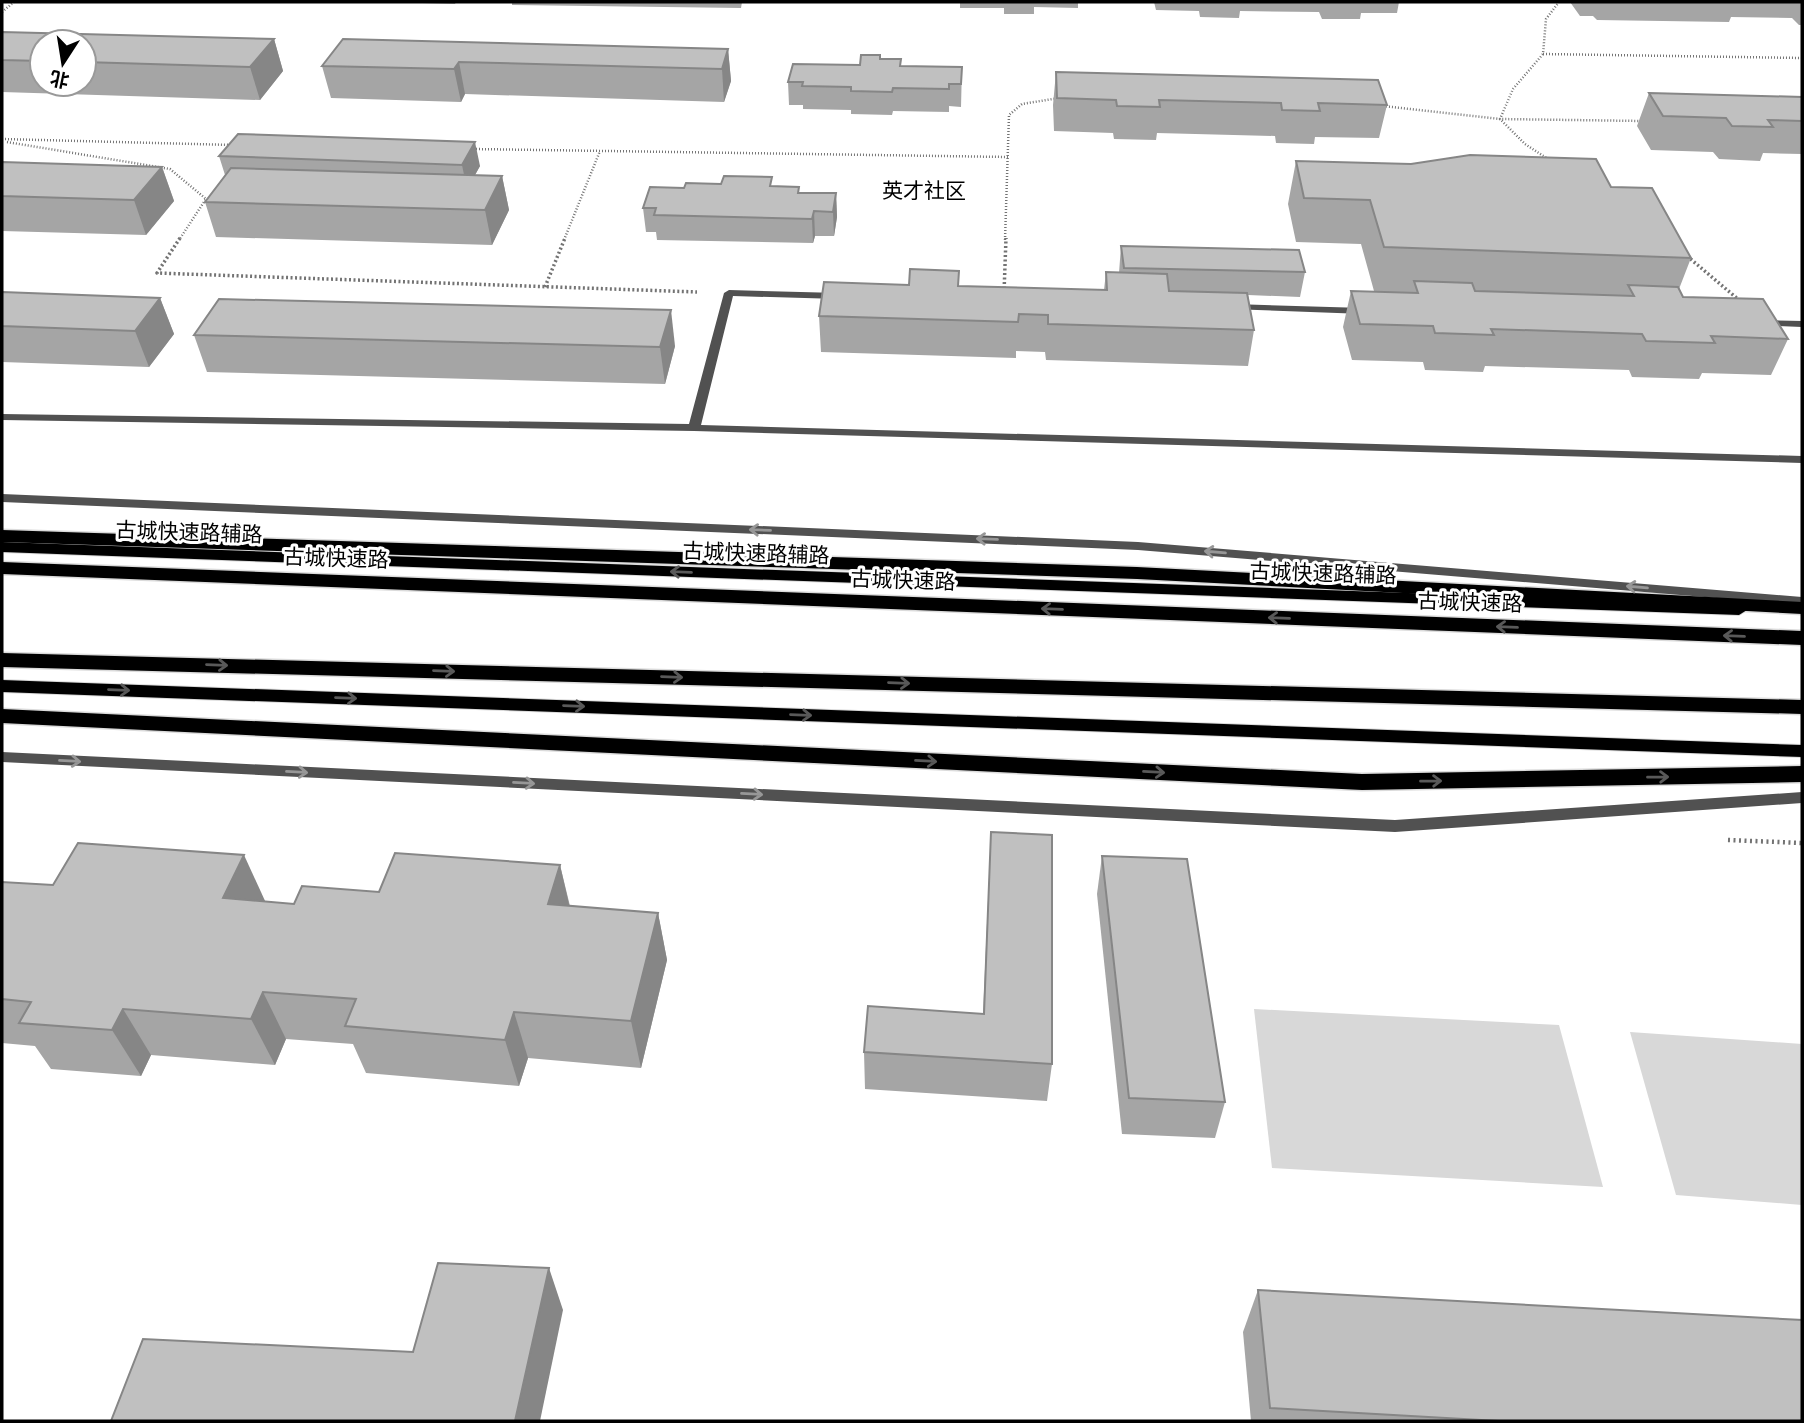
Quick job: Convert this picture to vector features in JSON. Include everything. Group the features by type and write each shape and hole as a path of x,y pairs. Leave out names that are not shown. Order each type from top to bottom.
{"highway":[{"path":"2,536 1136,572 1802,610"},
{"name":"古城快速路","path":"2,569 1802,638"},
{"path":"2,660 1802,708"},
{"path":"2,716 1362,782 1802,774"}],"main road":[{"name":"古城快速路辅路","path":"2,547 1802,610"},
{"path":"2,686 1802,751"}],"street":[{"path":"694,428 729,293 853,296"},
{"path":"1226,307 1378,312"},
{"path":"1753,322 1798,324 1802,335"},
{"path":"2,417 694,428 1802,460"},
{"path":"2,498 1138,546 1802,601"},
{"path":"2,757 1395,826 1802,798"}],"path":[{"path":"2,12 14,2"},
{"path":"1500,119 1513,89 1543,54 1546,19 1559,2"},
{"path":"1543,54 1802,58"},
{"path":"1004,301 1009,115 1022,104 1065,98"},
{"path":"1381,106 1500,119 1651,121"},
{"path":"1500,119 1525,144 1558,165"},
{"path":"2,140 243,145"},
{"path":"2,140 170,169 206,199 157,273 729,293"},
{"path":"463,149 1007,157"},
{"path":"545,286 600,151"},
{"path":"1685,254 1767,323"}],"shaded area":[{"path":"1254,1009 1559,1025 1603,1187 1272,1168"},
{"path":"1630,1032 1802,1044 1802,1205 1676,1195"}],"building":[{"path":"2,32 28,33 28,61 2,60"},
{"path":"98,34 274,39 250,67 98,62"},
{"path":"343,39 728,49 722,69 459,62 454,69 322,66"},
{"path":"861,55 901,59 900,66 962,67 961,84 949,84 949,89 893,88 892,92 851,91 851,87 802,86 803,82 788,82 793,64 860,65"},
{"path":"1056,72 1378,80 1387,105 1318,103 1320,111 1282,110 1281,103 1159,100 1160,107 1117,106 1116,100 1057,98"},
{"path":"1649,93 1802,97 1802,121 1768,120 1773,127 1732,126 1726,118 1663,116"},
{"path":"238,134 475,142 462,165 219,156"},
{"path":"1470,155 1596,159 1611,187 1652,188 1691,258 1384,247 1370,200 1304,198 1296,161 1411,164"},
{"path":"2,162 162,167 134,200 2,196"},
{"path":"231,168 502,176 485,210 205,202"},
{"path":"724,176 772,177 770,186 799,187 798,193 836,193 833,212 814,211 812,219 654,215 656,208 643,208 650,187 684,188 686,183 721,184"},
{"path":"1121,246 1299,250 1305,272 1124,268"},
{"path":"910,269 959,271 958,286 1107,290 1106,272 1167,274 1169,291 1247,293 1254,330 1048,324 1048,315 1019,314 1018,322 819,316 824,282 909,285"},
{"path":"1414,281 1472,283 1475,291 1634,296 1628,285 1678,287 1683,297 1763,299 1788,339 1711,336 1715,343 1646,341 1642,334 1491,329 1494,335 1435,333 1433,326 1360,324 1351,291 1418,293"},
{"path":"2,292 160,298 135,331 2,326"},
{"path":"219,299 671,310 660,347 194,335"},
{"path":"991,832 1052,835 1052,1064 864,1052 868,1006 984,1014"},
{"path":"78,843 244,855 223,898 294,904 302,886 379,892 395,853 560,865 548,904 658,913 631,1021 514,1012 505,1040 345,1026 356,999 263,992 251,1019 123,1009 112,1030 19,1023 31,1002 2,999 2,882 53,885"},
{"path":"1102,856 1187,859 1225,1102 1129,1098"},
{"path":"438,1263 549,1268 515,1421 111,1421 143,1339 413,1352"},
{"path":"1258,1290 1802,1320 1802,1421 1499,1421 1270,1408"}],"district":[{"name":"英才社区","path":"924,189"}]}
